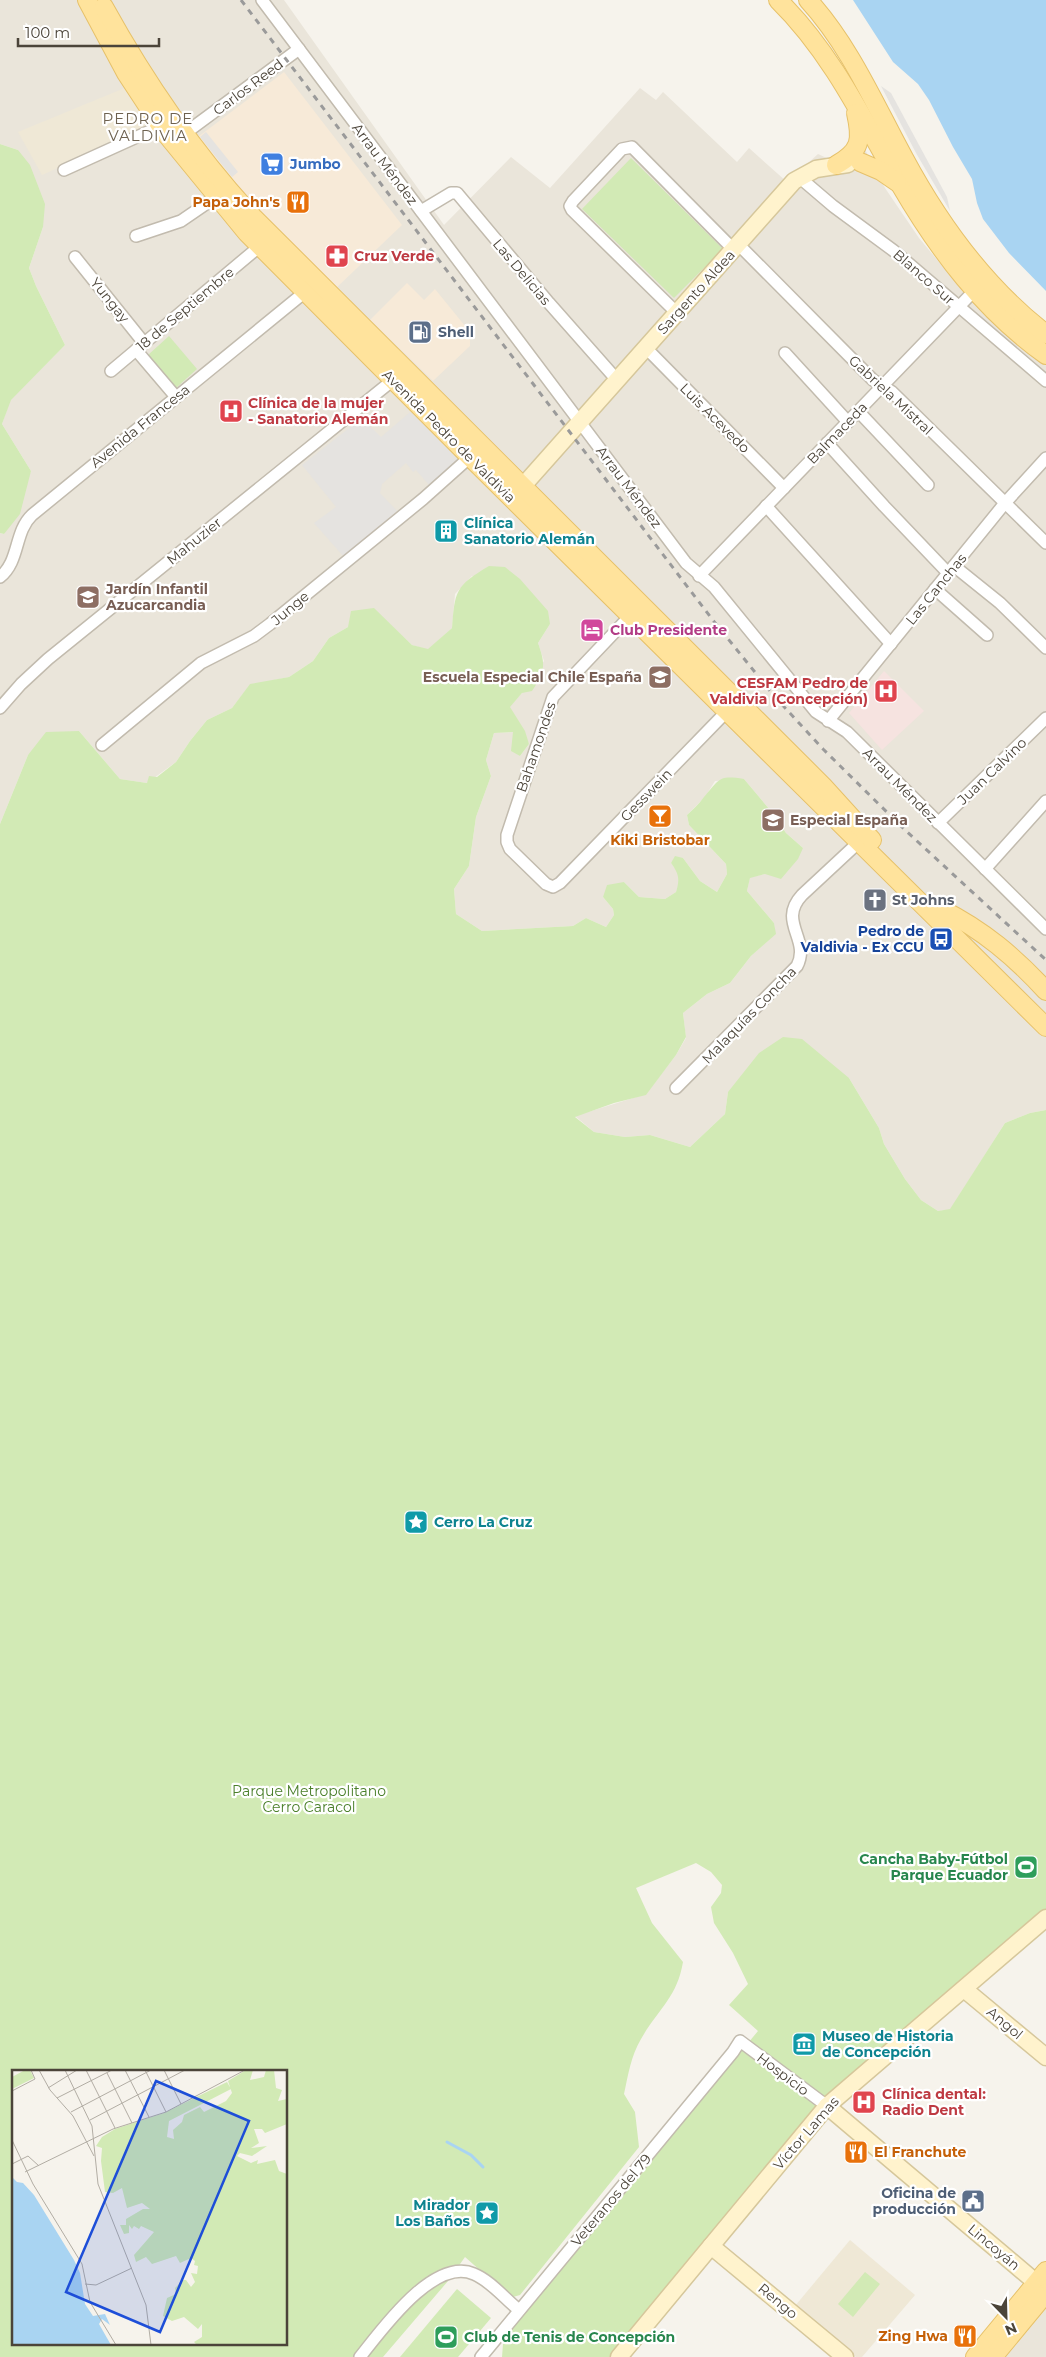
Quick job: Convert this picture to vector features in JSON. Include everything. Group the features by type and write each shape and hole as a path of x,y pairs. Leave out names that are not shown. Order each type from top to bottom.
{"main road":[{"name":"Avenida Pedro de Valdivia","path":"88,0 126,73 161,126 178,138 307,273 412,377 472,449 502,489 630,616 823,786 879,847 941,909 1046,1027"},
{"name":"Avenida Pedro de Valdivia","path":"100,0 178,138 216,197 260,246 392,380 472,449 522,488 732,706 859,842 980,955 1046,1012"},
{"path":"778,0 812,38 854,101 967,255 1004,298 1046,334"},
{"path":"808,0 850,58 893,155 902,188 942,250 974,291 1011,327 1046,354"},
{"path":"836,165 852,155 859,143 859,127 854,101"},
{"path":"860,162 881,171 902,188"},
{"path":"307,273 305,292 316,289 325,290"},
{"path":"392,380 402,376 412,377"},
{"path":"502,489 513,490 522,488 519,505"},
{"path":"941,909 971,924 1005,950 1046,991"},
{"path":"980,955 1005,950"},
{"path":"1033,977 1046,999"},
{"path":"975,2357 1044,2284"},
{"path":"993,2357 1044,2284"}],"street":[{"name":"Arrau Méndez","path":"262,0 686,563 714,587 816,712 847,732 1046,929"},
{"name":"Carlos Reed","path":"178,138 299,49"},
{"path":"64,170 161,126"},
{"name":"Gabriela Mistral","path":"677,313 570,206 573,200 622,149 632,147 873,380 892,392 1046,543"},
{"name":"Sargento Aldea","path":"522,488 800,177 816,169 893,155"},
{"name":"Blanco Sur","path":"800,177 833,206 894,251 1046,381"},
{"name":"Las Delicias","path":"421,211 450,192 457,193 548,303 617,380"},
{"path":"136,236 181,221 216,197"},
{"name":"18 de Septiembre","path":"110,371 260,246"},
{"name":"Yungay","path":"76,257 176,397"},
{"name":"Balmaceda","path":"699,576 974,291"},
{"name":"Avenida Francesa","path":"0,577 12,563 23,527 28,518 305,292"},
{"name":"Luis Acevedo","path":"646,348 784,488"},
{"path":"785,353 848,422"},
{"name":"Mahuzier","path":"0,708 21,684 48,659 392,380"},
{"path":"858,412 928,485"},
{"path":"827,443 951,570 1000,603 1046,648"},
{"name":"Junge","path":"102,745 201,663 254,636 270,624 423,499 472,449"},
{"name":"Las Canchas","path":"828,721 1005,504 1046,458"},
{"path":"766,506 891,644"},
{"path":"935,589 987,635"},
{"name":"Bahamondes","path":"553,887 546,884 510,849 507,835 553,697 630,616"},
{"name":"Gesswein","path":"553,887 567,876 732,706"},
{"name":"Juan Calvino","path":"938,823 1046,718"},
{"path":"985,869 1046,801"},
{"name":"Malaquías Concha","path":"676,1088 797,966 801,950 792,924 795,905 802,895 859,842"},
{"name":"Víctor Lamas","path":"619,2357 827,2106 1046,1918"},
{"name":"Angol","path":"964,1988 1046,2057"},
{"name":"Hospicio","path":"740,2041 827,2106"},
{"name":"Veteranos del 79","path":"481,2357 733,2052 740,2041"},
{"name":"Lincoyán","path":"827,2106 1044,2284"},
{"name":"Rengo","path":"711,2246 845,2357"},
{"path":"360,2357 412,2295 437,2278 454,2273 474,2273 519,2310"}],"shaded area":[{"path":"0,0 284,0 444,225 511,157 550,188 640,88 656,100 663,92 737,162 749,148 787,182 818,154 833,161 858,136 885,188 919,238 963,291 1017,341 1046,362 1046,1110 1030,1113 1005,1123 950,1210 938,1211 921,1200 905,1179 884,1144 879,1128 849,1078 728,1092 725,1114 690,1147 650,1135 625,1137 594,1132 575,1116 646,1094 676,1055 686,1038 683,1013 707,994 730,983 751,956 775,934 774,923 747,891 750,877 765,874 803,848 786,833 744,779 715,781 705,797 687,815 689,825 726,864 727,874 717,892 700,881 683,858 671,863 678,872 680,880 676,892 665,899 639,897 624,882 603,897 613,909 614,915 606,927 586,918 573,926 482,931 456,914 454,889 469,866 476,817 491,776 486,760 494,733 513,732 520,756 529,744 509,707 522,693 544,661 538,643 550,624 472,576 455,594 452,628 428,650 412,645 374,609 329,638 313,661 289,677 250,685 232,708 207,720 176,762 147,783 120,779 79,731 28,755 0,824 0,533 4,534 31,471 2,424 10,400 65,345 29,268 43,227 18,150 0,144"},
{"path":"284,72 402,225 333,291 241,190 198,137"},
{"path":"881,86 891,93 947,197 950,211 916,153"},
{"path":"127,87 153,125 42,175 18,132"},
{"path":"206,132 238,172 232,177 200,137"},
{"path":"407,283 424,300 435,289 470,332 470,346 433,381 370,320"},
{"path":"415,408 461,458 429,485 416,470 413,472 406,463 382,484 380,493 397,511 344,557 314,523 336,507 302,465 362,418 381,437"},
{"name":"CESFAM Pedro de Valdivia (Concepción)","path":"884,671 924,711 882,750 849,713"},
{"path":"850,2240 915,2295 862,2357 856,2357 795,2306"},
{"path":"1046,2309 1046,2357 1006,2357"}],"green space":[{"path":"0,144 18,150 30,165 45,204 43,227 29,268 65,345 11,400 2,424 31,471 20,514 4,534 0,533"},
{"path":"631,158 723,249 674,298 582,209"},
{"path":"169,336 197,369 176,388 148,355"},
{"name":"Parque Metropolitano Cerro Caracol","path":"489,566 505,567 520,579 548,611 550,624 538,643 543,663 540,679 532,691 522,693 510,707 525,731 529,744 520,756 511,751 513,732 494,733 486,760 491,776 476,817 469,866 454,889 456,914 482,931 573,926 586,918 606,927 614,915 613,909 603,897 607,885 624,882 639,897 665,899 676,892 678,877 671,863 675,856 683,858 700,881 717,892 727,874 726,864 689,825 687,815 717,782 724,778 744,779 786,833 803,848 798,859 781,879 765,874 750,878 747,891 774,923 776,934 751,956 730,983 707,994 683,1013 686,1037 676,1055 646,1095 614,1103 575,1117 594,1132 625,1137 650,1135 690,1147 725,1114 728,1092 759,1053 783,1037 802,1039 849,1078 879,1128 884,1144 905,1179 921,1200 938,1211 950,1209 1005,1123 1030,1113 1046,1110 1046,1911 884,2046 612,2357 502,2357 503,2344 509,2337 507,2333 758,2031 729,2005 748,1984 733,1953 714,1923 711,1907 721,1893 722,1885 711,1872 696,1863 636,1888 652,1923 683,1962 672,1994 641,2039 628,2073 624,2094 635,2112 639,2147 520,2295 513,2297 508,2295 465,2257 448,2281 383,2357 0,2357 0,824 28,755 46,732 79,731 120,779 147,783 149,776 157,777 176,762 207,720 232,708 250,684 289,677 313,661 329,638 348,627 351,611 374,608 412,645 428,649 452,628 456,597 469,579"},
{"path":"865,2272 880,2284 853,2317 838,2304"},
{"name":"Club de Tenis de Concepción","path":"457,2289 491,2318 458,2357 400,2357"}],"water":[{"path":"853,0 1046,0 1046,291 1009,253 983,219 977,203 972,179 929,100 918,84 893,62"}],"waterway":[{"path":"447,2142 471,2155 483,2167"}],"railway":[{"path":"241,0 712,619 775,697 823,749 904,829 1046,960"}],"place":[{"name":"Jumbo","path":"272,164"},
{"name":"Papa John's","path":"298,202"},
{"name":"Cruz Verde","path":"337,256"},
{"name":"Shell","path":"420,332"},
{"name":"Clínica de la mujer - Sanatorio Alemán","path":"231,411"},
{"name":"Clínica Sanatorio Alemán","path":"446,531"},
{"name":"Jardín Infantil Azucarcandia","path":"88,597"},
{"name":"Club Presidente","path":"592,630"},
{"name":"Escuela Especial Chile España","path":"660,677"},
{"name":"CESFAM Pedro de Valdivia (Concepción)","path":"886,691"},
{"name":"Kiki Bristobar","path":"660,816"},
{"name":"Especial España","path":"773,820"},
{"name":"St Johns","path":"875,900"},
{"name":"Pedro de Valdivia - Ex CCU","path":"941,939"},
{"name":"Cerro La Cruz","path":"416,1522"},
{"name":"Cancha Baby-Fútbol Parque Ecuador","path":"1026,1867"},
{"name":"Museo de Historia de Concepción","path":"804,2044"},
{"name":"Clínica dental: Radio Dent","path":"864,2102"},
{"name":"El Franchute","path":"856,2152"},
{"name":"Oficina de producción","path":"973,2201"},
{"name":"Mirador Los Baños","path":"487,2213"},
{"name":"Zing Hwa","path":"965,2336"},
{"name":"Club de Tenis de Concepción","path":"446,2337"}],"district":[{"name":"PEDRO DE VALDIVIA","path":"148,128"}]}
